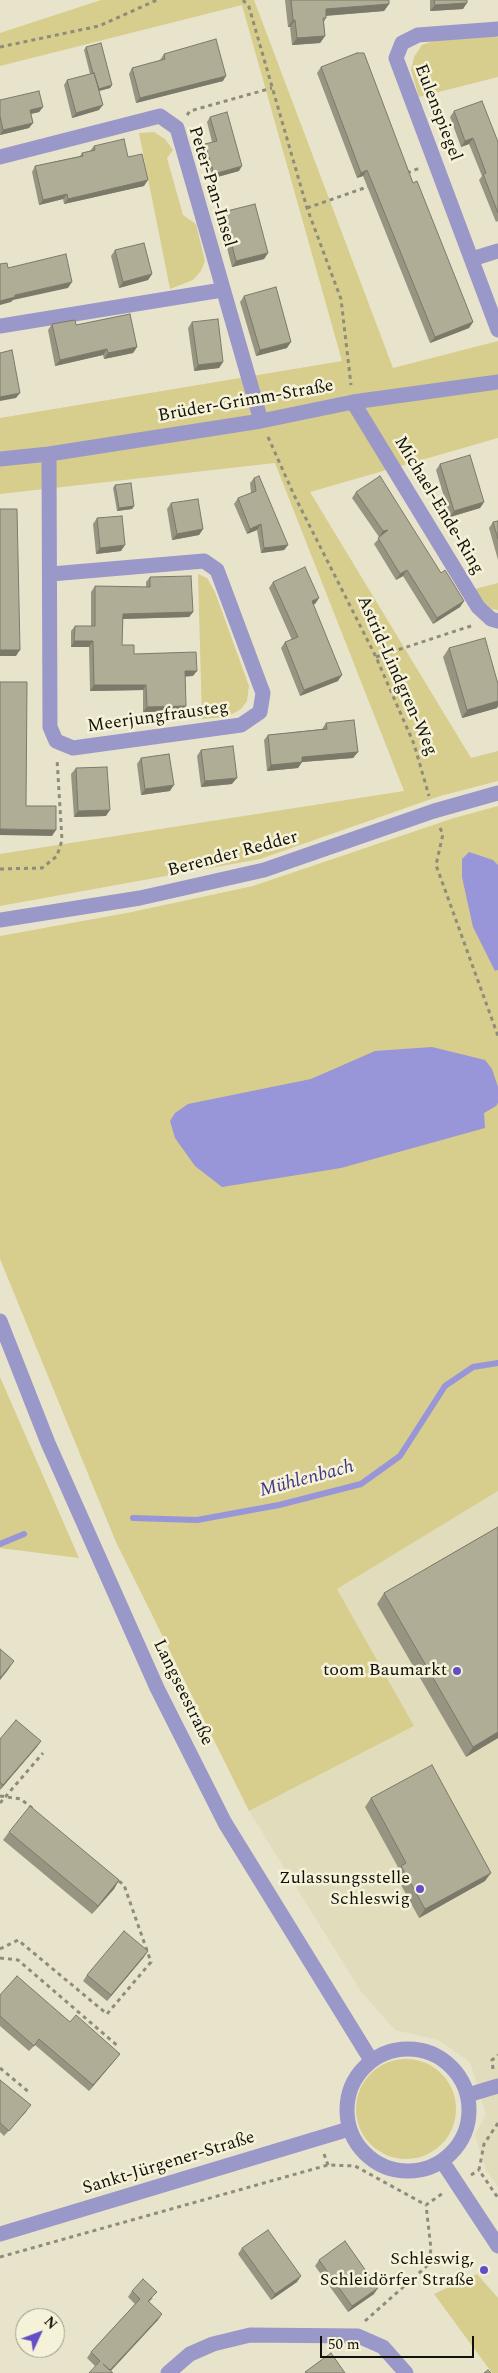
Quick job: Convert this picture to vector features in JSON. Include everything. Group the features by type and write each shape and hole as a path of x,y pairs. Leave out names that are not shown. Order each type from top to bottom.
{"street":[{"name":"Eulenspiegel","path":"498,29 418,35 402,43 396,58 498,330"},
{"name":"Peter-Pan-Insel","path":"0,158 160,116 177,128 261,421"},
{"path":"472,259 498,251"},
{"path":"0,326 222,290"},
{"name":"Brüder-Grimm-Straße","path":"0,459 49,454 261,421 353,402 498,382"},
{"name":"Michael-Ende-Ring","path":"353,402 478,607 495,620"},
{"path":"49,454 51,574 50,727 56,740"},
{"name":"Meerjungfrausteg","path":"51,574 204,561 217,570 263,693 260,712 241,725 73,748 56,740"},
{"name":"Berender Redder","path":"0,920 140,898 264,870 434,811 498,793"},
{"name":"Langseestraße","path":"0,1321 48,1443 157,1688 225,1823 370,2060"},
{"path":"408,2048 428,2052 446,2061 460,2076 468,2095 470,2114 465,2132 456,2148 442,2161 426,2169 407,2172 388,2168 372,2160 358,2147 349,2129 346,2111 348,2092 357,2074 370,2060 395,2050 408,2048"},
{"path":"468,2095 498,2086"},
{"name":"Sankt-Jürgener-Straße","path":"0,2234 349,2129"},
{"path":"442,2161 498,2246"},
{"path":"168,2373 190,2354 213,2344 250,2335 358,2336 383,2347 406,2373"}],"path":[{"path":"0,47 99,26 156,0"},
{"path":"243,0 249,7 307,208 341,300 353,402"},
{"path":"177,128 190,111 272,88"},
{"path":"399,176 436,163"},
{"path":"307,208 371,185"},
{"name":"Astrid-Lindgren-Weg","path":"261,421 294,495 376,656 414,744 434,811 443,834 436,865 498,1036"},
{"path":"376,656 495,620"},
{"path":"0,869 42,868 57,856 62,840 56,740"},
{"path":"0,1804 43,1753"},
{"path":"0,1796 21,1799 36,1812"},
{"path":"0,1949 18,1940 107,2014 151,1962 124,1885 109,1873"},
{"path":"0,1958 18,1960 119,2047"},
{"path":"0,2068 30,2094"},
{"path":"498,2122 484,2144 479,2170 498,2198"},
{"path":"0,2257 328,2165 355,2166 426,2205"},
{"path":"426,2205 479,2170"},
{"path":"358,2336 362,2324 428,2265 431,2249 426,2205"}],"shaded area":[{"path":"101,0 254,0 393,368 498,341 498,438 310,492 471,758 498,751 498,781 440,796 260,859 0,906 0,854 404,791 275,463 0,494 0,418 342,361 242,5 0,66 0,33"},
{"path":"496,35 498,38 498,77 419,97 411,70 414,57 422,45 436,40"},
{"path":"154,132 165,139 173,150 167,158 183,215 196,224 205,261 201,271 193,280 170,289 139,133"},
{"path":"198,574 207,578 215,592 249,686 247,701 241,709 227,717 202,719"},
{"path":"498,583 498,610 492,609 482,601 475,589"},
{"path":"498,806 498,1491 337,1589 414,1726 249,1811 116,1542 0,1259 0,936 132,912 253,886 454,818"},
{"path":"469,852 493,860 498,865 498,970 495,971 473,927 462,877 462,859"},
{"path":"432,1047 485,1060 492,1069 498,1087 498,1103 484,1113 485,1128 341,1168 222,1187 195,1166 175,1138 170,1121 175,1113 188,1104 311,1079 375,1051"},
{"path":"0,1377 79,1558 0,1548"},
{"path":"498,1491 498,2187 486,2170 475,2135 486,2114 470,2062 438,2040 395,2030 361,1992 249,1811 414,1726 337,1589"},
{"path":"406,2059 425,2063 441,2074 452,2090 456,2109 452,2128 441,2144 425,2155 406,2159 387,2155 371,2144 360,2128 356,2109 360,2090 371,2074 387,2063"},
{"path":"477,2274 498,2298 498,2373 492,2373 434,2294"}],"building":[{"path":"291,0 389,0 389,4 326,9 326,18 323,18 325,36 297,38"},
{"path":"434,0 467,0 467,3 435,5"},
{"path":"216,39 226,76 140,98 132,68 165,59 164,54"},
{"path":"101,43 112,85 99,89 86,47"},
{"path":"357,53 364,53 413,183 417,181 473,322 435,337 367,170 361,173 321,67"},
{"path":"94,73 103,105 76,113 67,80"},
{"path":"39,91 43,107 30,110 33,123 3,130 0,116 0,100"},
{"path":"482,101 498,142 498,213 483,174 486,173 473,138 465,141 454,111"},
{"path":"227,112 242,166 214,174 205,144 217,141 210,117"},
{"path":"124,139 128,157 142,154 148,180 68,199 67,194 43,200 35,166 83,156 82,153 95,150 94,146"},
{"path":"255,204 268,253 236,261 223,212"},
{"path":"144,243 152,274 123,282 115,250"},
{"path":"66,254 72,282 15,295 15,297 0,301 0,264 7,263 8,268"},
{"path":"276,287 291,342 260,350 244,296"},
{"path":"130,314 137,347 108,353 107,349 60,360 52,324 75,320 76,325"},
{"path":"218,319 223,362 198,365 192,322"},
{"path":"12,350 20,393 0,397 0,353"},
{"path":"470,455 484,502 454,511 440,464"},
{"path":"259,476 288,545 264,548 261,524 250,529 238,498 256,491 254,478"},
{"path":"380,476 441,573 445,570 464,601 437,618 407,570 400,574 378,538 388,530 383,531 356,492"},
{"path":"131,483 134,506 119,508 115,485"},
{"path":"198,499 203,529 177,534 171,503"},
{"path":"0,509 17,509 20,650 0,650"},
{"path":"122,516 125,545 100,548 97,518"},
{"path":"498,521 498,539 493,522"},
{"path":"305,567 319,598 312,601 342,675 304,690 285,642 298,637 273,582"},
{"path":"191,576 193,612 123,614 122,645 134,645 134,654 196,652 197,671 185,671 186,706 147,707 146,685 94,685 93,641 74,641 75,626 95,626 95,586 150,587 150,577"},
{"path":"485,638 498,684 498,701 467,710 449,648"},
{"path":"0,682 27,682 26,806 56,806 56,830 0,829"},
{"path":"354,720 358,752 302,757 302,762 271,765 268,735 327,729 326,723"},
{"path":"233,746 237,778 205,781 201,750"},
{"path":"169,754 174,785 145,789 141,758"},
{"path":"107,767 110,810 78,811 76,768"},
{"name":"toom Baumarkt","path":"498,1527 498,1732 473,1747 384,1593"},
{"path":"0,1649 14,1661 0,1678"},
{"path":"16,1720 41,1741 3,1785 0,1782 0,1739"},
{"path":"432,1765 491,1873 425,1909 401,1866 406,1863 371,1798"},
{"path":"30,1806 119,1880 98,1906 9,1832"},
{"path":"124,1931 148,1951 111,1995 87,1975"},
{"path":"17,1976 70,2022 76,2015 120,2054 93,2085 39,2039 34,2046 0,2016 0,1995"},
{"path":"0,2080 31,2105 9,2131 0,2123"},
{"path":"268,2230 301,2276 275,2294 242,2248"},
{"path":"345,2241 378,2288 352,2306 319,2260"},
{"path":"143,2279 157,2292 148,2301 162,2314 110,2370 103,2364 113,2373 89,2373 100,2361 91,2352 140,2299 132,2291"},
{"path":"331,2353 345,2373 305,2372"}],"waterway":[{"name":"Mühlenbach","path":"133,1518 197,1520 279,1505 361,1484 400,1456 445,1386 473,1367 498,1363"},
{"name":"Mühlenbach","path":"0,1544 24,1534"}],"place":[{"name":"toom Baumarkt","path":"457,1671"},
{"name":"Zulassungsstelle Schleswig","path":"420,1889"},
{"name":"Schleswig, Schleidörfer Straße","path":"484,2270"}]}
